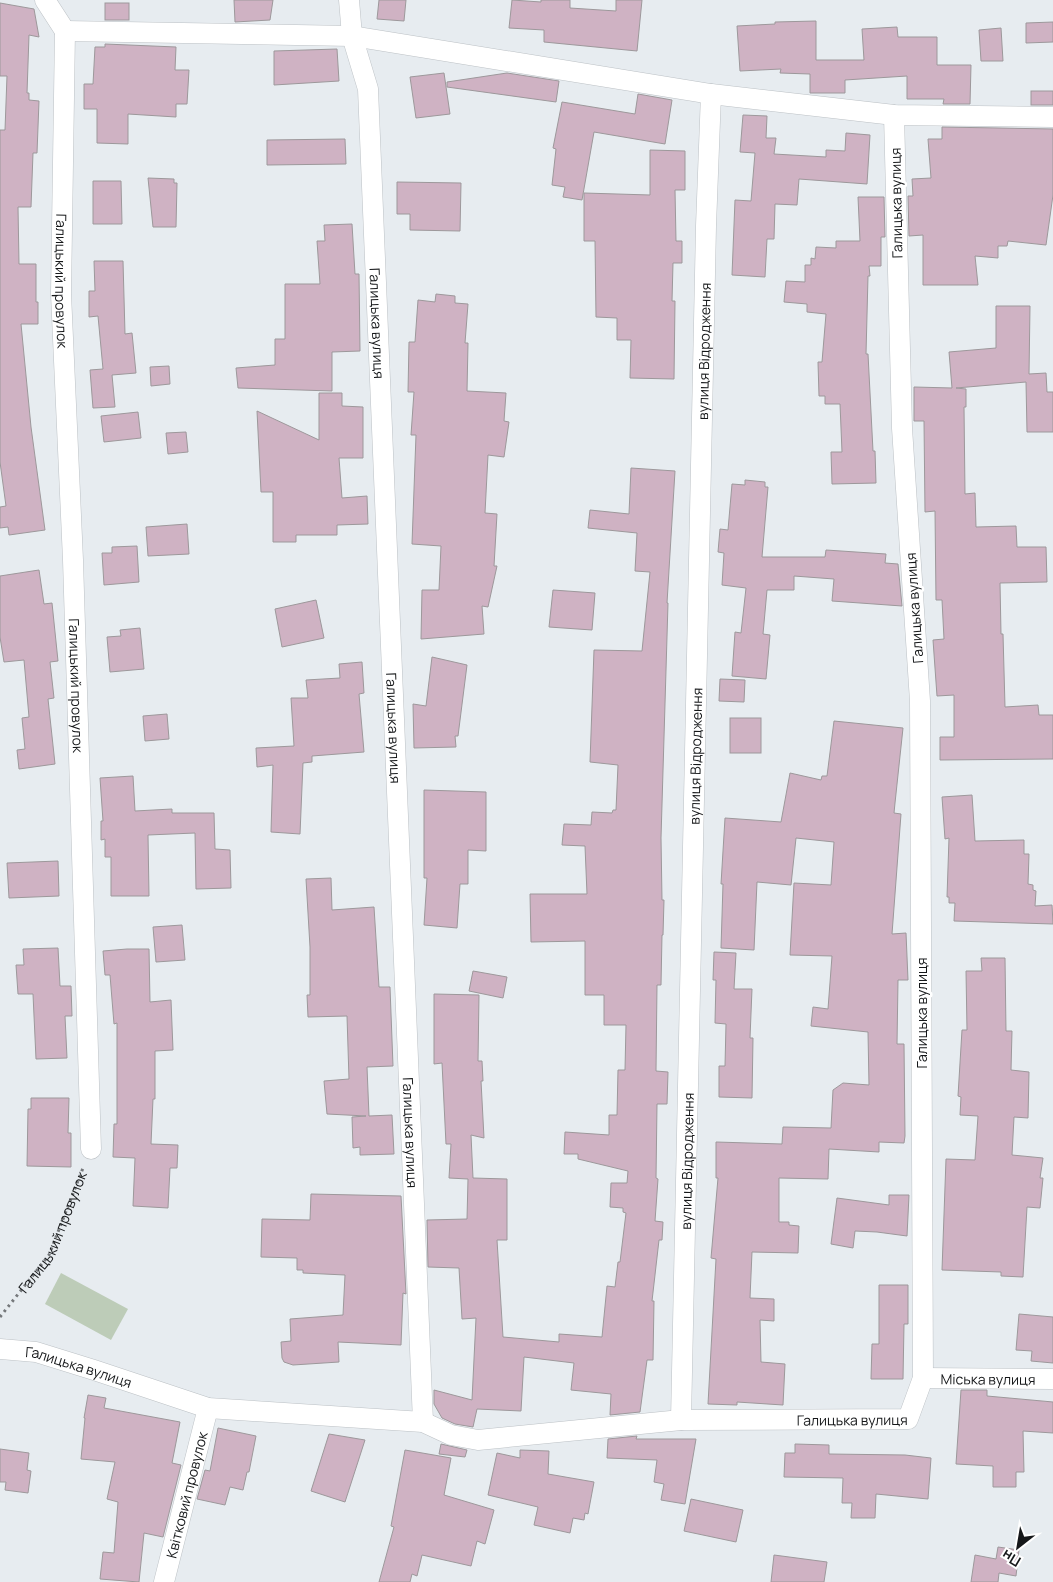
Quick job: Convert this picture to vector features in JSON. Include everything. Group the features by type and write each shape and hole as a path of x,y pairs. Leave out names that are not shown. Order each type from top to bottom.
{"street":[{"path":"45,0 66,31 352,36 711,94 894,115 1053,117"},
{"name":"Галицька вулиця","path":"349,0 352,36 368,89 423,1422"},
{"name":"Галицький провулок","path":"66,31 61,294 73,570 91,1149"},
{"name":"вулиця Відродження","path":"680,1420 705,256 711,94"},
{"name":"Галицька вулиця","path":"0,1349 36,1352 208,1408 423,1422 451,1435 478,1440 680,1420 908,1419 923,1378 920,701 902,428 894,115"},
{"name":"Міська вулиця","path":"923,1378 1053,1379"},
{"name":"Квітковий провулок","path":"164,1582 208,1408"}],"path":[{"name":"Галицький провулок","path":"0,1317 49,1254 91,1149"}],"green space":[{"path":"61,1273 128,1309 111,1340 45,1304"}],"building":[{"path":"234,0 273,0 270,20 235,22"},
{"path":"379,0 406,0 404,21 377,19"},
{"path":"512,0 541,2 541,0 570,0 570,8 616,11 616,0 642,0 637,51 544,42 544,30 509,28"},
{"path":"0,3 34,9 39,37 29,35 27,93 29,93 29,100 39,101 37,153 33,153 31,207 18,207 19,264 36,264 38,324 21,324 31,427 45,530 9,535 8,527 0,528 0,507 6,506 0,462 0,130 5,130 7,76 0,76"},
{"path":"105,3 129,3 129,20 105,20"},
{"path":"816,21 816,60 864,60 862,29 897,27 898,37 937,37 937,65 971,65 970,104 943,104 944,99 907,99 907,76 845,80 845,93 810,93 810,74 780,73 781,69 740,71 737,26 775,24 775,22"},
{"path":"1053,22 1053,42 1026,43 1026,23"},
{"path":"1001,28 1003,61 981,61 979,30"},
{"path":"105,44 176,47 175,70 189,70 187,104 176,104 176,117 128,114 128,144 97,143 97,109 84,109 84,84 93,84 95,47 105,47"},
{"path":"337,49 339,81 274,85 274,51"},
{"path":"444,73 450,114 416,118 410,77"},
{"path":"507,73 559,81 556,102 447,87 447,82"},
{"path":"1031,91 1053,91 1053,105 1031,105"},
{"path":"638,94 672,100 665,144 594,132 582,200 563,197 565,187 552,185 556,149 553,148 562,102 635,114"},
{"path":"743,115 767,116 766,138 776,138 774,154 826,157 826,150 845,151 846,133 870,135 867,184 799,179 797,205 775,204 774,239 767,239 765,277 732,275 735,200 751,201 755,153 740,152"},
{"path":"942,127 1053,129 1053,195 1046,245 1008,241 1007,246 998,246 998,258 975,256 978,285 923,285 923,235 909,236 908,196 913,196 912,179 931,178 928,139 942,139"},
{"path":"345,139 346,164 267,165 267,140"},
{"path":"650,150 685,151 685,190 675,190 676,241 682,241 682,263 673,263 672,301 675,301 674,379 630,378 631,340 617,340 617,318 596,317 595,241 584,241 584,193 650,195"},
{"path":"148,178 174,179 174,183 177,183 176,227 153,227"},
{"path":"93,181 121,181 122,224 93,224"},
{"path":"397,182 461,183 460,231 410,230 410,214 397,214"},
{"path":"858,197 884,197 885,237 881,237 881,266 869,266 870,276 868,276 866,354 868,354 876,483 832,484 831,452 842,452 840,404 825,404 825,396 819,396 818,362 822,362 826,314 807,312 807,304 784,302 786,281 805,282 805,265 811,265 811,258 815,259 816,247 836,248 836,241 860,241"},
{"path":"352,224 355,274 359,274 360,351 332,352 332,391 238,388 236,368 275,365 275,339 285,339 285,284 320,284 317,241 325,241 324,225"},
{"path":"94,261 123,261 125,334 132,333 136,373 112,375 115,407 93,408 90,370 103,369 98,316 89,317 89,291 95,291"},
{"path":"436,294 455,296 455,303 468,304 465,343 468,343 467,391 506,393 504,421 509,422 504,457 488,455 485,513 497,514 494,566 497,566 488,607 482,606 484,634 421,639 422,590 439,590 441,546 412,544 416,435 411,435 414,392 408,392 409,342 415,342 418,300 435,302"},
{"path":"996,306 1030,306 1029,374 1046,373 1047,392 1053,392 1053,432 1027,432 1026,382 956,388 966,389 966,407 964,407 965,494 975,493 976,527 1016,526 1017,547 1046,547 1047,582 1000,583 1001,634 1003,634 1005,707 1038,705 1039,715 1053,715 1053,759 940,760 940,737 954,737 954,695 937,696 933,640 944,639 942,600 936,600 935,511 925,512 924,421 914,421 914,387 952,388 949,352 996,348"},
{"path":"169,366 170,384 151,386 150,367"},
{"path":"319,393 342,393 342,406 363,407 363,458 339,458 342,498 367,496 368,524 337,525 337,535 296,535 296,542 273,542 273,492 261,492 257,411 319,440"},
{"path":"138,412 141,438 104,442 101,416"},
{"path":"186,432 188,452 168,454 166,433"},
{"path":"631,468 675,471 667,603 661,838 662,900 664,900 663,935 661,985 657,985 656,1071 668,1072 667,1104 657,1104 656,1178 658,1179 655,1221 663,1222 652,1301 654,1301 653,1360 647,1360 640,1412 610,1415 611,1394 571,1390 574,1363 524,1357 521,1411 477,1409 473,1427 455,1424 442,1418 434,1404 434,1390 472,1400 476,1318 462,1319 459,1268 428,1267 427,1220 467,1219 468,1179 449,1178 451,1144 446,1144 442,1063 434,1064 434,994 479,995 478,1061 482,1061 483,1081 481,1081 484,1138 471,1135 473,1178 507,1179 507,1240 497,1240 503,1337 559,1342 559,1334 602,1337 607,1286 615,1287 618,1262 620,1262 626,1213 623,1212 623,1208 610,1207 611,1183 627,1183 628,1171 578,1159 578,1154 564,1154 565,1132 609,1135 609,1115 617,1115 618,1070 625,1070 626,1025 604,1025 604,995 585,995 585,941 531,942 530,894 587,894 585,846 562,845 564,824 591,825 592,812 612,813 613,810 616,810 618,765 590,762 594,650 642,651 650,572 635,571 637,533 588,528 590,510 629,514"},
{"path":"745,480 765,482 765,487 768,487 762,557 825,557 826,550 886,554 885,563 898,564 902,606 832,601 834,579 794,576 794,590 767,590 763,634 770,635 766,679 732,676 735,632 741,633 746,588 722,585 724,553 718,552 720,529 728,530 732,484 745,485"},
{"path":"187,524 189,554 148,556 146,527"},
{"path":"137,546 139,582 104,585 102,553 112,553 112,547"},
{"path":"39,570 44,604 52,603 58,661 50,662 54,698 48,699 55,764 19,769 17,750 25,749 22,718 29,717 24,660 4,662 0,637 0,576"},
{"path":"553,590 595,593 592,630 549,627"},
{"path":"316,600 324,638 282,647 275,609"},
{"path":"140,628 144,669 110,672 107,637 121,636 120,630"},
{"path":"432,657 467,665 458,736 455,736 456,747 414,748 413,704 426,706"},
{"path":"362,662 364,693 359,694 364,752 312,756 312,762 303,763 300,834 271,832 273,765 257,767 256,748 294,746 291,698 308,698 306,680 340,678 339,664"},
{"path":"720,679 745,680 744,702 719,701"},
{"path":"167,714 169,739 145,741 143,716"},
{"path":"730,718 761,718 761,753 730,753"},
{"path":"834,721 903,728 894,813 901,814 892,934 906,933 908,980 898,980 897,1044 904,1044 904,1143 879,1142 879,1152 829,1149 828,1179 779,1178 779,1222 789,1222 789,1225 799,1226 798,1253 752,1252 750,1298 774,1299 774,1321 760,1320 761,1362 785,1364 783,1405 737,1402 737,1405 708,1404 716,1259 711,1258 718,1178 716,1178 716,1142 782,1144 783,1127 831,1128 833,1090 843,1083 869,1085 868,1032 811,1026 813,1007 828,1009 832,956 790,955 794,883 831,885 834,842 796,838 791,885 757,882 754,950 721,948 723,884 721,884 725,818 781,822 790,773 821,780 822,776 827,776"},
{"path":"133,776 135,811 172,809 172,813 214,813 215,849 230,850 231,888 196,889 195,833 148,835 149,896 111,896 111,857 105,857 105,839 101,840 101,821 103,821 100,778"},
{"path":"424,790 486,792 486,851 468,850 468,884 460,884 457,928 424,925 427,878 424,878"},
{"path":"972,795 975,841 1024,840 1024,854 1029,854 1028,884 1033,885 1033,890 1036,891 1035,906 1052,905 1053,924 954,921 955,903 949,903 949,897 947,897 949,838 945,839 942,797"},
{"path":"58,861 59,896 9,898 7,863"},
{"path":"331,878 332,910 374,907 379,987 390,987 393,1066 367,1067 369,1116 392,1115 394,1154 360,1155 360,1147 353,1148 352,1117 366,1116 327,1114 324,1081 349,1079 347,1016 308,1017 307,995 310,995 310,947 306,879"},
{"path":"182,925 185,960 156,962 153,927"},
{"path":"58,948 60,986 71,986 72,1016 65,1016 67,1058 36,1059 33,994 18,994 16,965 24,965 23,949"},
{"path":"149,949 150,1002 171,1000 173,1050 155,1051 155,1099 153,1099 151,1144 178,1145 177,1168 170,1168 168,1208 133,1206 135,1158 113,1157 114,1124 117,1124 117,1023 114,1024 110,975 105,975 103,951"},
{"path":"714,952 736,953 734,989 752,989 750,1038 753,1038 752,1098 719,1097 719,1066 725,1066 726,1024 715,1023 716,980 713,980"},
{"path":"981,958 1005,958 1006,1031 1012,1031 1011,1070 1029,1072 1028,1118 1014,1117 1012,1155 1043,1158 1040,1178 1043,1178 1040,1208 1027,1207 1023,1277 1001,1276 1001,1272 942,1270 946,1159 975,1160 978,1116 960,1115 961,1097 958,1096 962,1030 967,1030 966,971 982,971"},
{"path":"473,971 507,977 503,998 469,991"},
{"path":"31,1098 69,1098 68,1133 71,1133 71,1167 27,1166 28,1109 31,1109"},
{"path":"311,1194 401,1196 406,1294 403,1293 401,1345 338,1342 339,1362 293,1365 284,1362 281,1342 291,1341 290,1319 343,1315 345,1275 303,1273 303,1270 297,1270 297,1258 261,1257 262,1219 310,1220"},
{"path":"889,1195 909,1195 907,1236 855,1231 853,1248 831,1244 837,1198 889,1205"},
{"path":"879,1285 908,1285 908,1324 904,1324 903,1379 871,1379 872,1344 879,1344"},
{"path":"1019,1314 1053,1317 1053,1363 1031,1361 1032,1351 1016,1350"},
{"path":"961,1390 987,1390 987,1396 1053,1402 1053,1433 1023,1431 1024,1472 1016,1472 1016,1487 993,1487 993,1466 956,1464"},
{"path":"88,1395 106,1398 104,1408 180,1422 172,1463 181,1465 163,1537 144,1533 139,1582 100,1579 103,1552 114,1553 118,1502 107,1499 115,1462 81,1459"},
{"path":"218,1428 256,1436 249,1472 247,1472 243,1490 230,1487 225,1505 197,1499 205,1470 210,1471"},
{"path":"329,1434 365,1440 345,1502 311,1491"},
{"path":"637,1436 636,1439 696,1439 685,1504 661,1500 664,1484 654,1482 657,1460 607,1458 608,1439"},
{"path":"441,1444 467,1450 465,1457 439,1454"},
{"path":"795,1444 829,1445 829,1454 905,1455 931,1458 928,1499 876,1494 875,1518 851,1518 852,1503 842,1503 843,1478 784,1477 785,1453 795,1453"},
{"path":"0,1449 29,1453 27,1470 31,1471 28,1493 5,1490 6,1482 0,1482"},
{"path":"405,1450 451,1458 444,1495 494,1510 485,1544 477,1541 471,1566 422,1555 417,1576 412,1574 410,1582 379,1582 394,1527 391,1526"},
{"path":"520,1450 549,1451 548,1474 594,1482 588,1514 585,1513 584,1520 573,1518 570,1533 534,1525 538,1507 488,1495 497,1453 520,1458"},
{"path":"691,1499 743,1510 736,1542 684,1531"},
{"path":"998,1547 1019,1550 1016,1576 999,1573 998,1582 971,1582 975,1555 996,1559"},
{"path":"774,1555 827,1562 824,1582 771,1582"}]}
